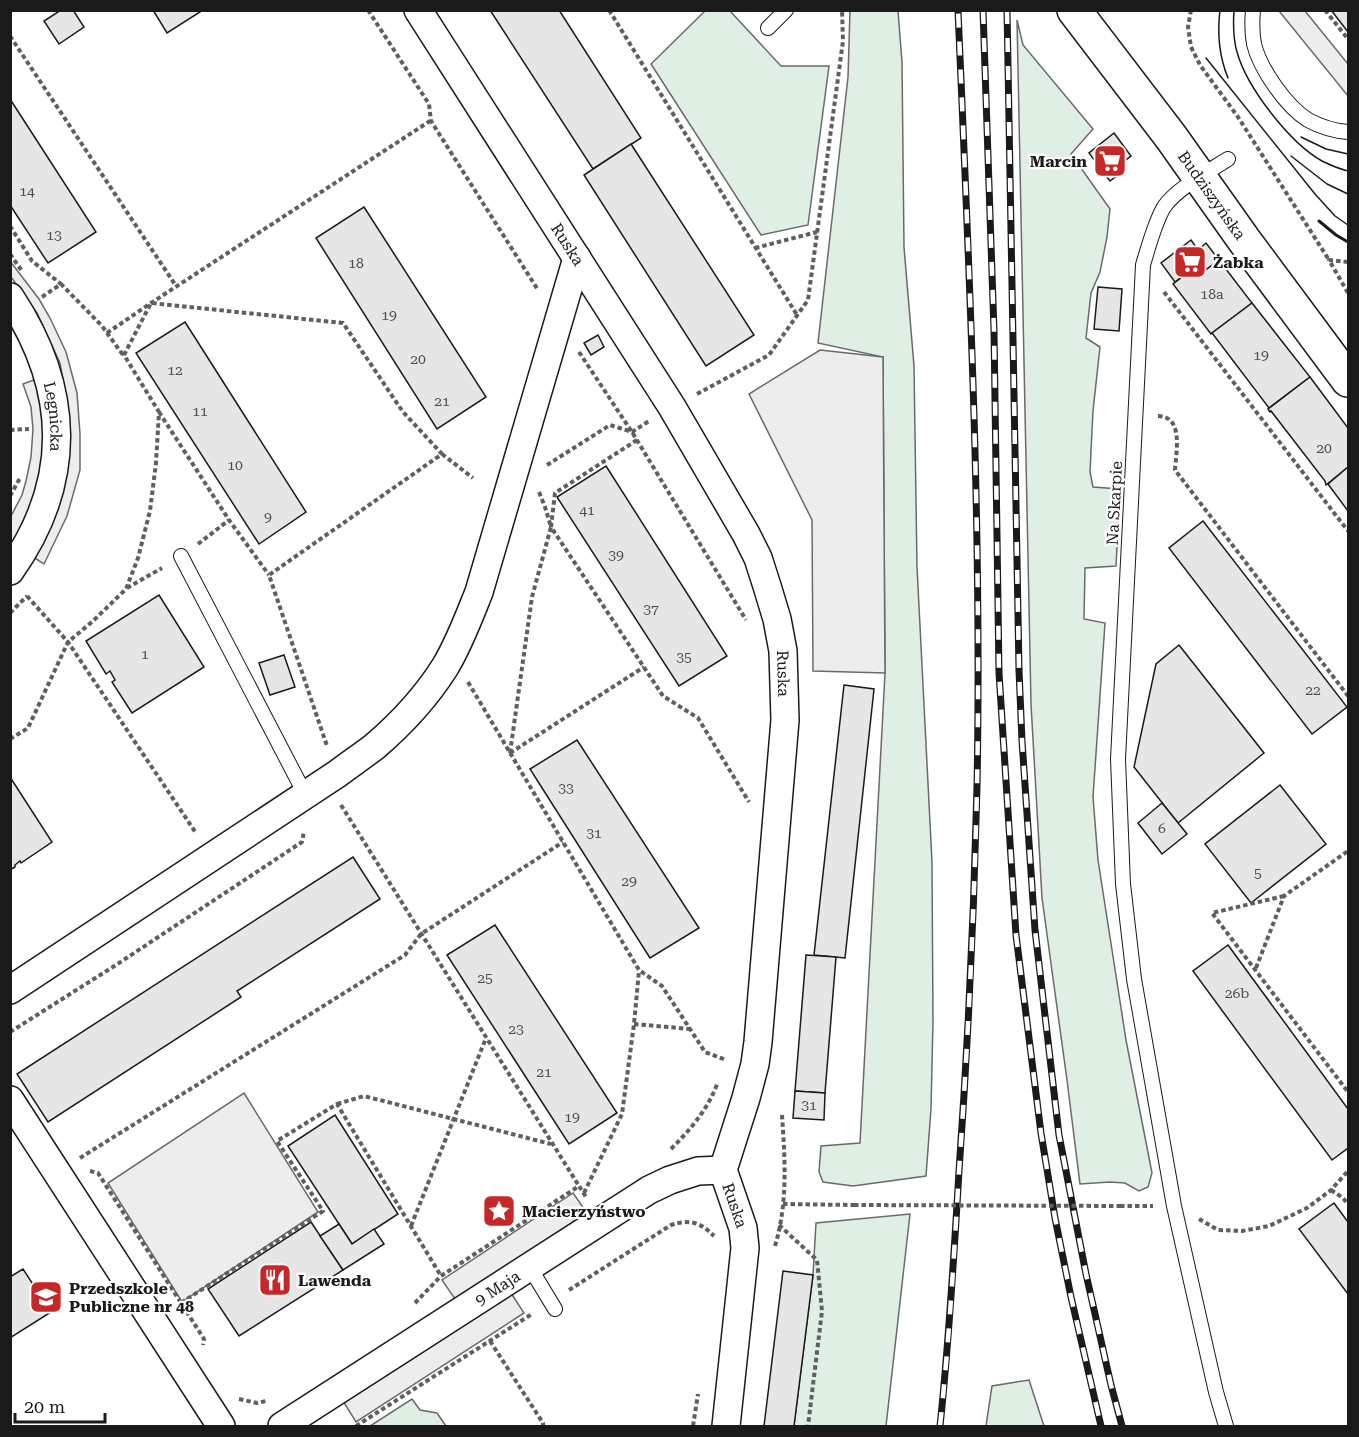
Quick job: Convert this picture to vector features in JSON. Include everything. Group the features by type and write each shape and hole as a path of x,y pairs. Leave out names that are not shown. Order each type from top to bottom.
{"street":[{"name":"Ruska","path":"418,10 672,407 754,550 777,619 783,651 785,720 758,1042 746,1098 723,1170 743,1228 745,1248 726,1426"},
{"name":"Budziszyńska","path":"1080,19 1171,137 1250,249 1348,380"},
{"path":"10,990 306,796 373,747 405,717 433,684 458,643 486,571 577,258"},
{"name":"Legnicka","path":"10,297 26,321 43,358 53,393 57,430 54,474 46,502 30,540 10,571"},
{"path":"10,1100 221,1426"},
{"name":"9 Maja","path":"282,1426 649,1190 670,1180 698,1172 723,1170"}],"lane":[{"path":"768,28 786,10"},
{"path":"1254,10 1252,20 1256,51 1280,92 1297,111 1309,120 1326,128 1348,132"},
{"name":"Na Skarpie","path":"1226,1426 1216,1392 1174,1206 1134,979 1123,884 1118,759 1143,265 1164,207 1199,178 1228,159"},
{"path":"181,556 306,796"},
{"path":"529,1266 553,1306"}],"path":[{"path":"368,10 429,104 430,121 558,322 632,432 748,624"},
{"path":"609,10 797,315"},
{"path":"672,407 770,355 808,300 843,41 842,10"},
{"path":"1191,10 1188,27 1191,46 1200,65 1238,117 1348,293"},
{"path":"1325,10 1348,39"},
{"path":"10,36 176,286"},
{"path":"107,333 430,121"},
{"path":"10,226 32,261 61,284 102,326 124,355 230,520 269,575 328,747"},
{"path":"755,248 818,232"},
{"path":"1329,260 1348,261"},
{"path":"1143,265 1348,531"},
{"path":"41,297 61,284"},
{"path":"124,355 151,303"},
{"path":"151,303 343,323 416,428 441,454 473,478"},
{"path":"10,739 28,728 68,642 126,589 138,558 150,511 159,412"},
{"path":"1135,416 1164,416 1173,424 1177,432 1175,470 1348,696"},
{"path":"541,469 610,425 632,432"},
{"path":"10,430 30,429"},
{"path":"510,753 532,597 552,527 555,494 637,440"},
{"path":"269,575 441,454"},
{"path":"536,486 552,527 663,696 698,718 751,806"},
{"path":"10,613 27,596 68,642 197,834"},
{"path":"510,753 644,667"},
{"path":"465,679 639,970 662,986 705,1053 726,1060"},
{"path":"339,802 590,1204"},
{"path":"78,1160 405,955 422,934 562,842"},
{"path":"1348,851 1284,896 1212,913 1348,1092"},
{"path":"1255,968 1284,896"},
{"path":"584,1194 622,1114 639,970"},
{"path":"634,1024 690,1029"},
{"path":"411,1226 486,1037"},
{"path":"723,1069 729,1050"},
{"path":"668,1152 691,1129 707,1106 720,1077"},
{"path":"181,1303 323,1211 278,1141 337,1104 364,1096 552,1144"},
{"path":"337,1104 441,1276"},
{"path":"772,1253 776,1244 783,1204 786,1166 782,1115"},
{"path":"783,1204 1174,1206 1218,1230 1242,1231 1269,1226 1307,1208 1331,1190 1348,1171"},
{"path":"412,1308 441,1276 579,1186"},
{"path":"1331,1190 1348,1204"},
{"path":"356,1426 490,1341 553,1306 671,1225 684,1221 694,1222 706,1228 717,1243"},
{"path":"779,1226 817,1260 822,1311 808,1426"},
{"path":"490,1341 543,1426"},
{"path":"693,1426 698,1392"},
{"path":"237,1398 257,1403 272,1399"},
{"path":"364,1421 368,1426"}],"green space":[{"path":"705,11 730,11 781,66 829,66 808,225 761,235 651,64"},
{"path":"850,11 898,11 902,62 904,247 914,366 917,567 932,862 933,1021 931,1109 926,1176 853,1186 823,1182 819,1172 821,1146 860,1143 885,673 883,357 818,343 848,77"},
{"path":"1017,20 1023,45 1093,129 1071,154 1110,209 1100,272 1091,293 1086,338 1100,347 1093,411 1090,472 1093,487 1120,489 1116,566 1085,568 1084,619 1105,623 1093,797 1098,860 1126,1040 1152,1173 1148,1187 1139,1191 1125,1183 1080,1184 1042,898 1031,704"},
{"path":"910,1214 886,1426 794,1426 813,1275 816,1223"},
{"path":"1029,1380 1044,1426 986,1426 992,1386"},
{"path":"412,1399 420,1410 437,1413 446,1426 370,1426"}],"shaded area":[{"path":"1279,11 1305,11 1348,64 1348,96"},
{"path":"10,261 39,299 50,318 66,352 77,393 80,470 67,516 44,564 33,557 58,509 68,468 69,414 60,363 37,313 11,277"},
{"path":"820,350 883,357 885,673 813,671 812,520 749,394"},
{"path":"36,379 42,411 43,475 16,543 11,540 10,518 22,495 26,481 33,429 31,407 23,384"},
{"path":"244,1093 318,1212 182,1302 108,1183"},
{"path":"573,1193 587,1213 455,1299 442,1280"},
{"path":"511,1293 524,1313 356,1422 343,1401"}],"building":[{"path":"61,10 73,10 84,27 59,44 44,21"},
{"path":"153,10 199,10 200,12 167,33"},
{"path":"490,10 559,10 641,138 593,169"},
{"path":"1331,10 1348,10 1348,32"},
{"path":"10,99 96,232 48,263 10,205"},
{"name":"Marcin","path":"1114,133 1131,156 1118,166 1122,172 1110,181 1089,153"},
{"path":"631,144 754,335 706,366 584,175"},
{"path":"364,207 486,397 437,429 316,238"},
{"name":"Żabka","path":"1191,240 1198,250 1206,243 1219,260 1199,275 1194,268 1175,282 1161,263"},
{"path":"1219,260 1252,303 1211,334 1173,284 1194,268 1199,275"},
{"path":"1098,287 1122,289 1119,331 1094,329"},
{"path":"1252,303 1310,377 1269,408 1212,333"},
{"path":"185,322 306,512 259,544 136,353"},
{"path":"598,335 604,347 591,355 584,343"},
{"path":"1310,377 1348,428 1348,467 1326,485 1268,409"},
{"path":"606,466 727,656 679,686 557,497"},
{"path":"1348,467 1348,511 1328,484"},
{"path":"1203,521 1347,707 1312,734 1169,548"},
{"path":"159,595 204,667 132,713 112,682 115,680 110,671 106,674 86,641"},
{"path":"1179,645 1264,753 1178,823 1134,767 1156,664"},
{"path":"284,655 295,687 270,695 259,663"},
{"path":"844,685 874,689 845,958 814,955"},
{"path":"577,740 699,928 650,958 530,769"},
{"path":"10,777 52,842 21,863 20,861 10,870"},
{"path":"1280,785 1326,844 1251,903 1205,844"},
{"path":"1162,803 1187,834 1162,854 1138,823"},
{"path":"353,857 380,899 237,991 241,997 48,1122 17,1074"},
{"path":"495,925 617,1113 569,1144 447,955"},
{"path":"1228,945 1348,1109 1348,1148 1332,1160 1193,971"},
{"path":"806,955 836,957 825,1093 795,1091"},
{"path":"795,1091 825,1093 824,1120 793,1118"},
{"path":"335,1115 398,1214 352,1244 288,1146"},
{"path":"1334,1203 1348,1222 1348,1294 1299,1229"},
{"name":"Lawenda","path":"311,1222 343,1270 239,1336 208,1289"},
{"path":"339,1224 352,1244 374,1229 384,1244 343,1270 320,1236"},
{"path":"23,1269 51,1312 10,1338 10,1277"},
{"path":"783,1271 813,1275 794,1426 764,1426"}],"tram line":[{"path":"1220,10 1220,45 1228,78"},
{"path":"1234,10 1237,52 1260,98 1284,128 1310,153 1348,171"},
{"path":"1206,58 1315,194 1335,216 1348,225"},
{"path":"1301,137 1326,149 1348,154"},
{"path":"1291,156 1327,184 1348,194"}],"railway":[{"path":"940,1426 951,1299 965,1075 977,787 976,496 958,10"},
{"path":"983,10 994,331 999,673 1016,935 1041,1133 1055,1218 1101,1426"},
{"path":"1007,10 1019,670 1035,930 1059,1135 1086,1274 1122,1426"}],"wall":[{"path":"1319,221 1348,242"}],"place":[{"name":"Marcin","path":"1110,161"},
{"name":"Żabka","path":"1190,262"},
{"name":"Macierzyństwo","path":"499,1211"},
{"name":"Lawenda","path":"275,1280"},
{"name":"Przedszkole Publiczne nr 48","path":"46,1297"}]}
